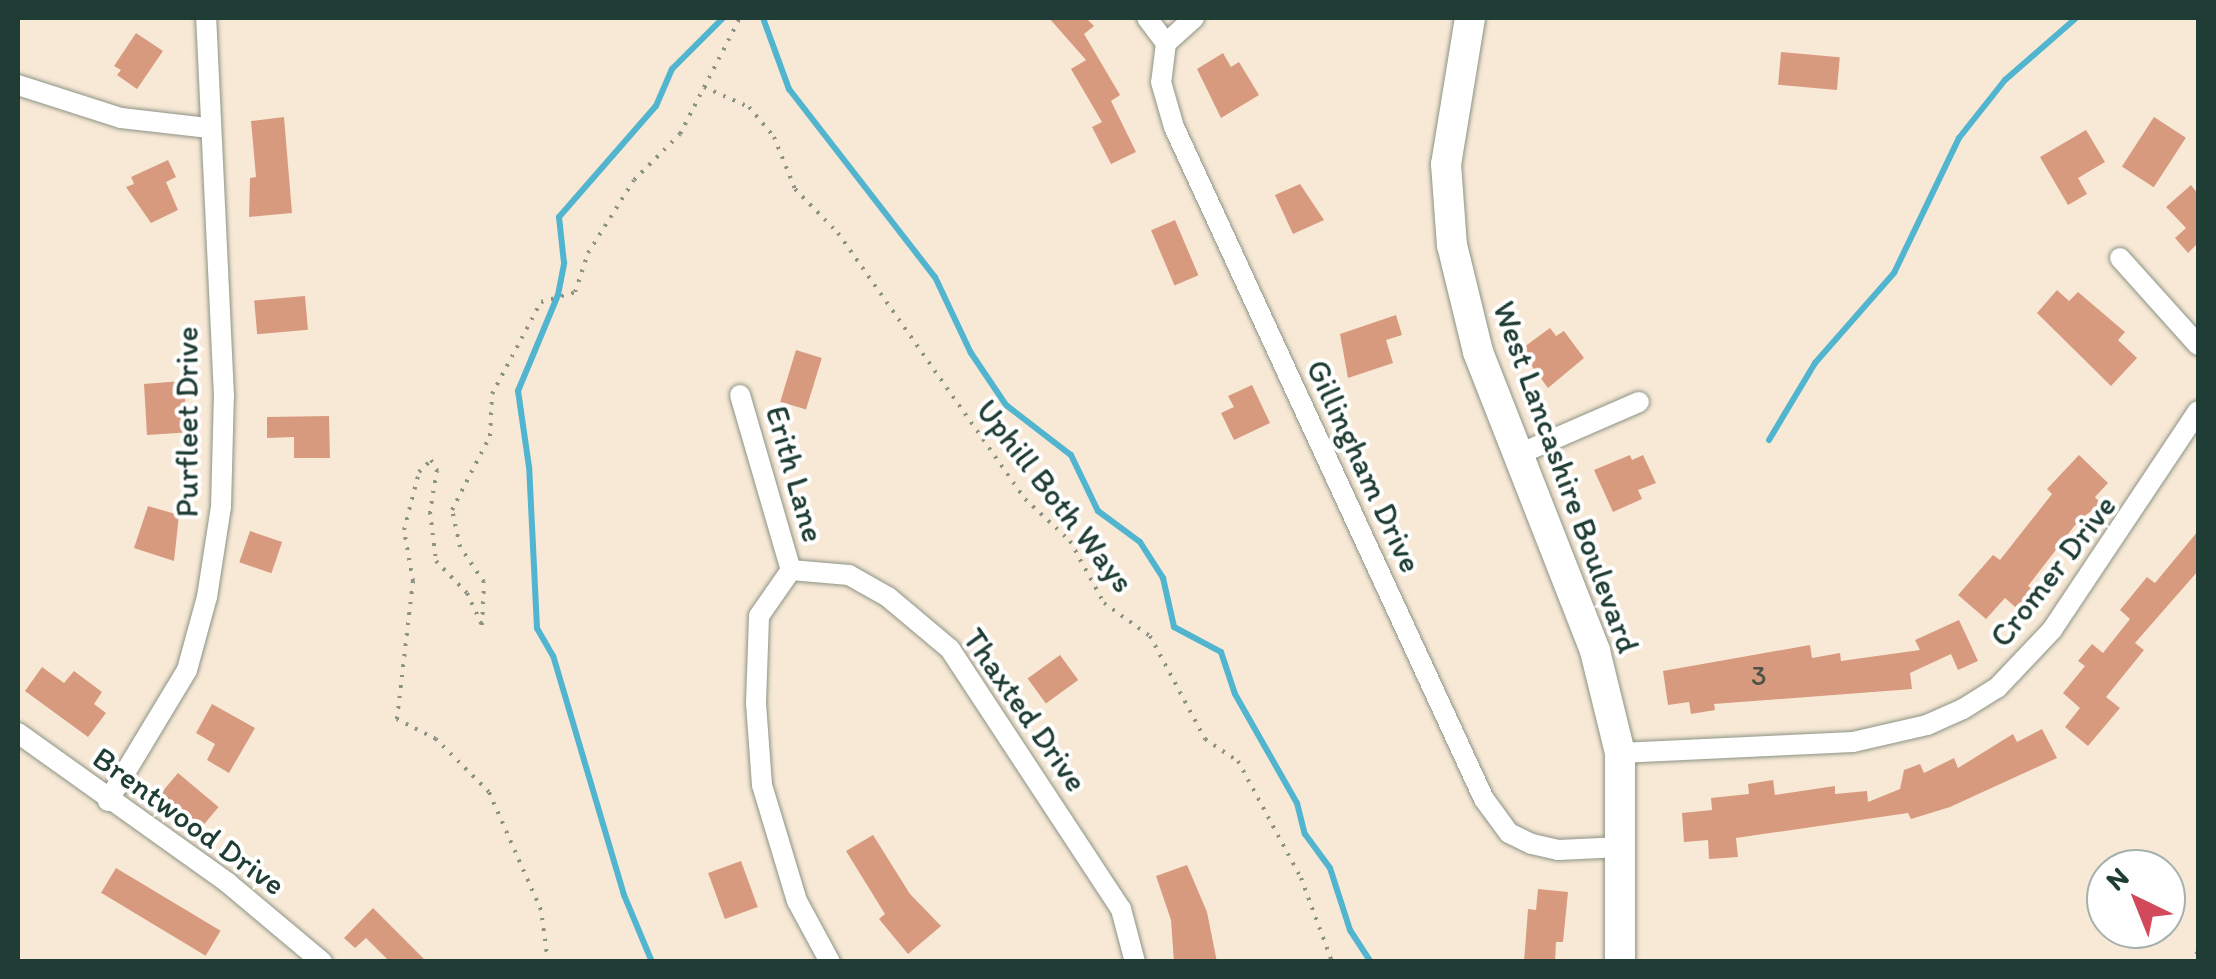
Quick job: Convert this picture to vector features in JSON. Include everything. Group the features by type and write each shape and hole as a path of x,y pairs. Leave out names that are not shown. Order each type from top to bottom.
{"main road":[{"name":"West Lancashire Boulevard","path":"1470,18 1449,122 1446,205 1478,352 1596,651 1620,753 1620,962"}],"street":[{"name":"Purfleet Drive","path":"108,801 187,670 221,507 224,396 206,18"},
{"path":"1147,18 1166,43 1194,18"},
{"name":"Gillingham Drive","path":"1166,43 1160,82 1174,126 1494,817 1509,833 1545,847 1622,846"},
{"path":"18,85 121,118 209,128"},
{"path":"2120,258 2198,345"},
{"name":"Erith Lane","path":"740,395 792,570"},
{"path":"1517,455 1639,402"},
{"name":"Cromer Drive","path":"1620,753 1853,742 1927,725 1963,709 1997,688 2052,630 2198,411"},
{"path":"792,570 759,616 762,785 797,902 830,962"},
{"name":"Thaxted Drive","path":"792,570 849,575 888,597 950,649 1122,909 1135,962"},
{"name":"Brentwood Drive","path":"18,733 108,801 228,883 322,962"}],"path":[{"path":"548,962 540,910 488,792 436,739 397,718 413,581 404,530 419,472 431,460 438,470 430,512 436,561 468,594 482,625 484,582 460,547 452,510 490,436 492,394 541,302 575,292 588,254 634,180 680,134 740,18"},
{"name":"Uphill Both Ways","path":"704,88 749,107 774,137 795,189 838,233 1024,499 1070,540 1104,603 1150,636 1205,739 1238,761 1301,878 1332,962"},
{"path":"2190,962 2198,952"}],"building":[{"path":"1049,18 1086,18 1094,26 1084,34 1120,95 1111,101 1136,152 1111,164 1092,127 1102,122 1071,69 1086,60"},
{"path":"136,33 163,51 137,89 117,75 121,70 114,66"},
{"path":"1781,52 1840,57 1837,90 1778,85"},
{"path":"1223,53 1231,67 1239,62 1259,95 1221,118 1197,69"},
{"path":"284,117 292,213 249,217 250,178 256,177 251,121"},
{"path":"2154,117 2186,138 2154,187 2122,166"},
{"path":"2086,130 2105,162 2078,178 2087,194 2068,205 2040,157"},
{"path":"168,160 176,177 166,182 178,210 151,223 126,187 134,184 131,177"},
{"path":"1300,184 1324,220 1293,234 1275,195"},
{"path":"2191,185 2198,194 2198,243 2188,253 2175,238 2186,228 2166,207"},
{"path":"1175,220 1198,275 1175,285 1151,230"},
{"path":"2057,290 2069,301 2078,292 2125,332 2118,340 2137,358 2111,386 2037,313"},
{"path":"305,296 308,330 257,334 254,300"},
{"path":"1396,315 1402,335 1386,340 1393,363 1348,378 1340,334"},
{"path":"1550,328 1556,336 1564,331 1584,358 1548,388 1520,350"},
{"path":"796,350 822,358 806,410 780,402"},
{"path":"181,381 192,432 147,435 144,384"},
{"path":"1252,385 1270,423 1234,440 1221,413 1234,407 1228,396"},
{"path":"329,416 330,458 294,458 294,437 267,438 267,417"},
{"path":"1630,455 1632,460 1643,455 1656,483 1638,490 1642,499 1613,512 1594,470"},
{"path":"2079,455 2108,483 2095,497 2101,504 2079,520 2028,586 2040,596 2023,614 2005,598 1986,619 1958,595 1993,555 2000,560 2052,494 2047,489"},
{"path":"148,506 179,515 174,561 134,548"},
{"path":"250,531 282,542 271,573 239,562"},
{"path":"2198,531 2198,571 2135,643 2144,650 2106,697 2120,708 2088,746 2065,727 2080,708 2063,693 2085,666 2078,661 2092,644 2103,653 2130,619 2120,610 2147,577 2155,583"},
{"path":"1959,620 1978,661 1958,670 1951,654 1910,673 1912,689 1714,704 1715,710 1691,714 1689,702 1668,705 1663,671 1810,645 1812,658 1840,653 1841,661 1920,650 1915,640"},
{"path":"1060,655 1078,680 1046,704 1028,679"},
{"path":"42,667 64,683 74,671 102,692 94,704 106,713 88,737 25,691"},
{"path":"212,704 255,728 229,773 207,760 215,744 196,733"},
{"path":"2042,729 2057,758 1950,807 1911,819 1908,813 1736,838 1738,857 1709,859 1708,840 1684,842 1682,813 1712,810 1711,798 1749,794 1748,784 1773,780 1775,795 1835,786 1835,794 1867,791 1868,802 1900,789 1904,770 1920,764 1924,773 1954,758 1958,768 2013,734 2017,742"},
{"path":"178,773 219,807 197,832 157,798"},
{"path":"873,835 910,894 941,926 908,954 879,919 885,914 846,851"},
{"path":"741,861 758,907 725,919 708,873"},
{"path":"1187,865 1207,912 1217,962 1174,962 1171,920 1156,876"},
{"path":"116,868 221,931 206,956 101,893"},
{"path":"1538,889 1568,892 1563,942 1556,942 1555,962 1524,962 1528,909 1536,910"},
{"path":"373,908 427,962 390,962 366,938 355,948 344,938"}],"waterway":[{"path":"652,962 624,895 553,656 537,628 529,467 518,391 558,295 564,263 559,217 656,106 672,69 723,18"},
{"path":"763,18 789,89 935,277 971,353 1006,405 1071,455 1098,511 1140,542 1163,578 1174,627 1221,652 1235,694 1297,803 1305,834 1330,868 1350,930 1371,962"},
{"path":"1769,440 1815,363 1894,273 1959,138 2005,80 2076,18"}]}
